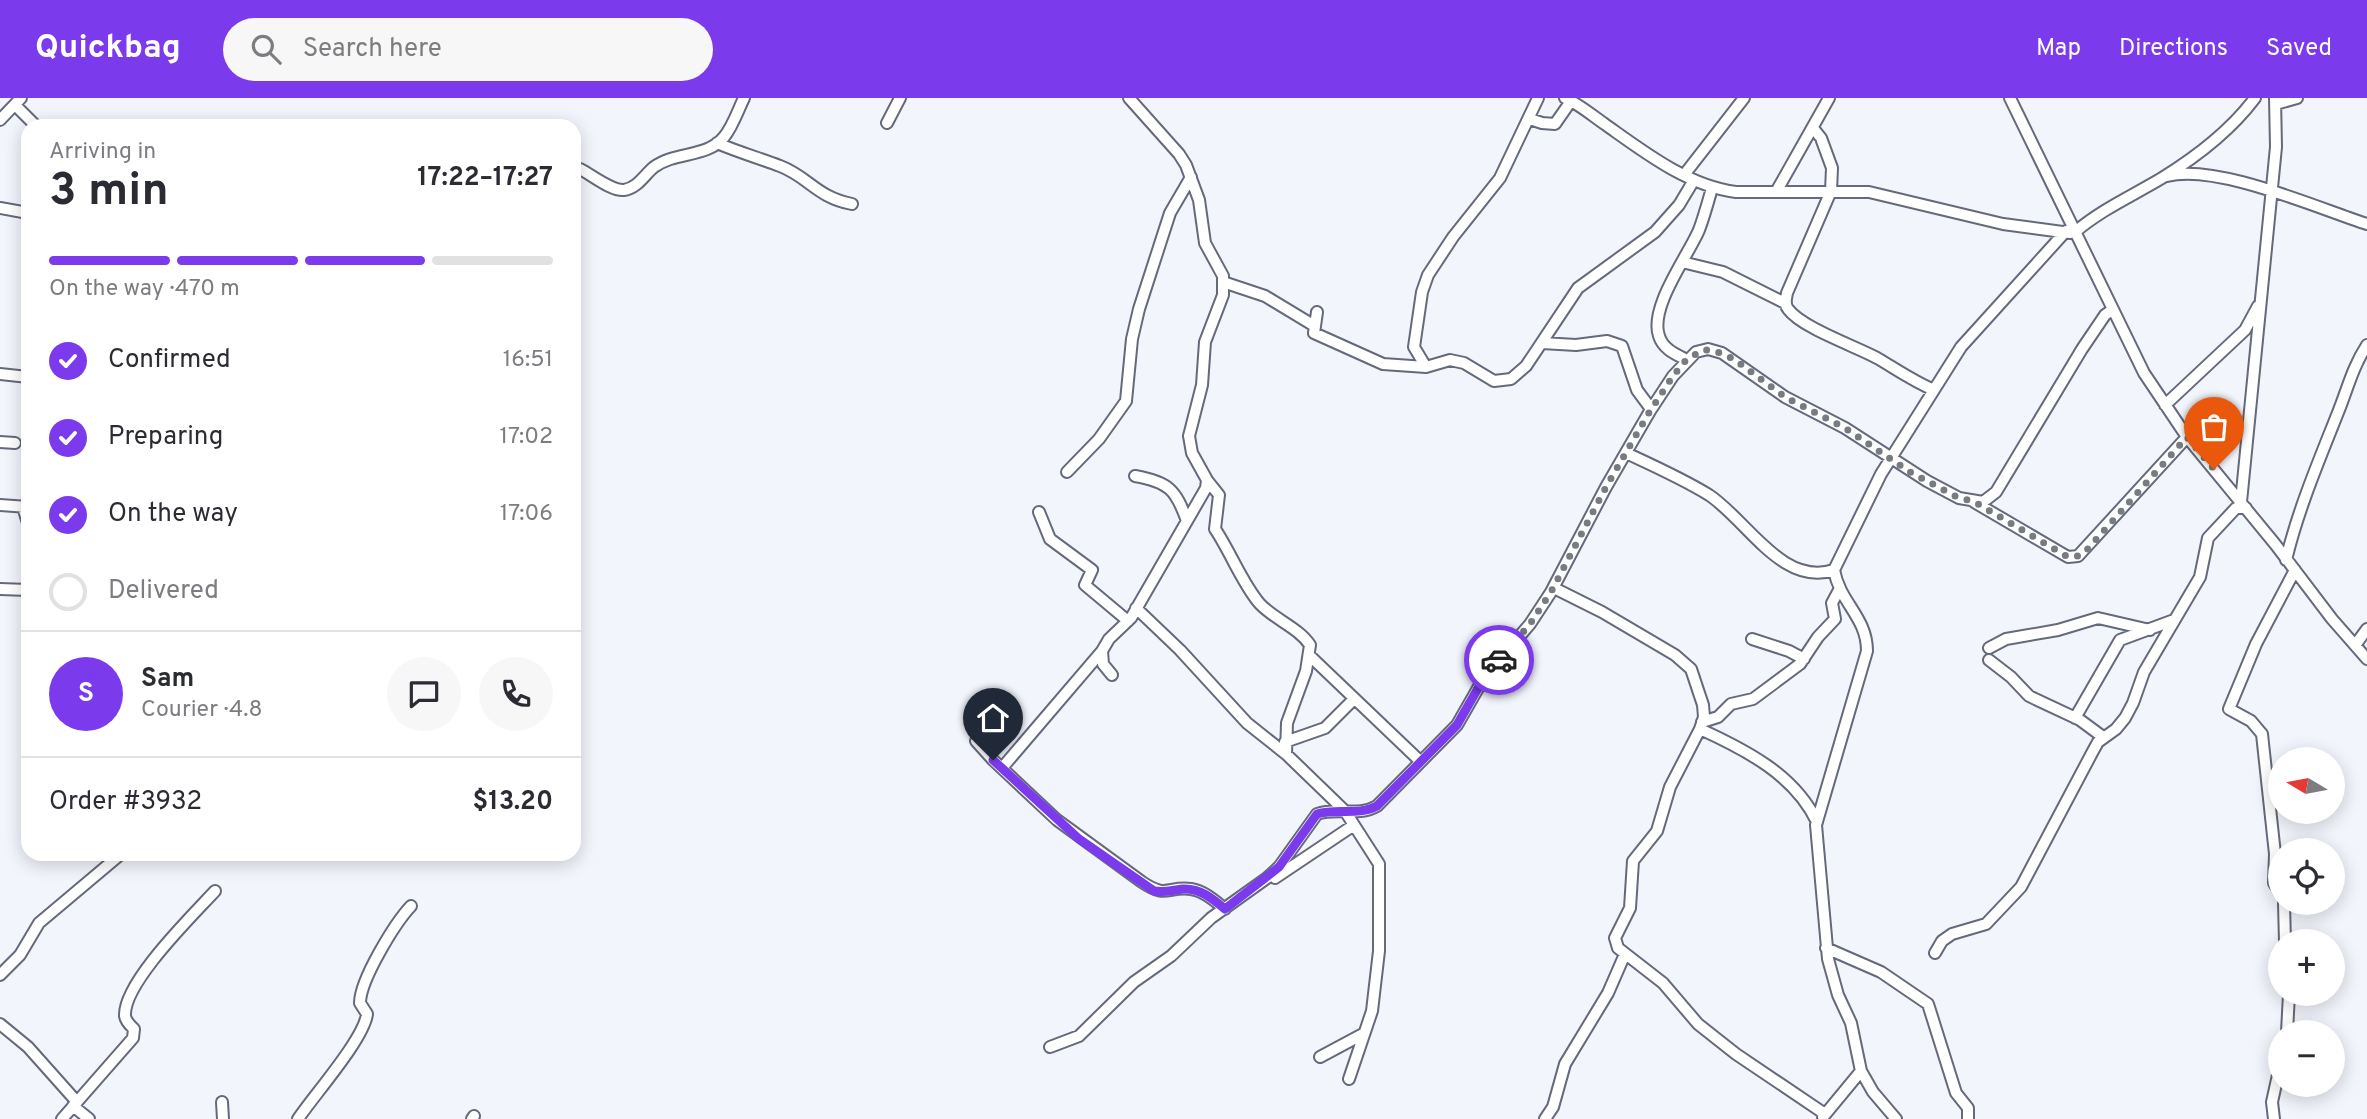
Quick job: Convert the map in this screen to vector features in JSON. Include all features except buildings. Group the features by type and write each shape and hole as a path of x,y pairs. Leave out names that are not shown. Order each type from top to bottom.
{"street":[{"path":"581,170 615,188 625,190 636,185 655,166 678,155 708,150 718,144 725,136 744,98"},
{"path":"887,123 900,98"},
{"path":"1129,98 1179,154 1191,177 1199,200 1202,236 1223,282 1223,295 1205,342 1202,385 1189,436 1192,453 1207,481 1219,495 1220,506 1215,529 1249,591 1274,617 1306,638 1310,645 1310,656 1287,723 1286,754"},
{"path":"1426,367 1414,347 1422,292 1428,275 1453,237 1500,178 1538,98"},
{"path":"1317,312 1313,325 1314,333 1383,364 1426,367 1450,360 1464,363 1486,377 1502,381 1511,379 1526,366 1578,288 1655,232 1679,205 1689,177 1744,98"},
{"path":"1776,192 1829,98"},
{"path":"2010,98 2073,233 2144,373 2187,437 2367,659"},
{"path":"1896,1119 1873,1092 1861,1071 1851,1023 1839,995 1826,948 1822,913 1821,866 1816,844 1817,822 1867,651 1863,624 1839,590 1834,570 1853,527 1891,459 1972,332 2073,233 2121,199 2161,178 2203,149 2242,115 2255,98"},
{"path":"2243,505 2276,146 2276,101 2297,98"},
{"path":"1530,119 1555,124 1568,100 1637,147 1712,188 1735,192 1869,192 2003,224 2073,233"},
{"path":"0,120 18,101 31,119"},
{"path":"1785,303 1831,191 1832,168 1821,138 1813,128"},
{"path":"718,144 759,161 781,166 822,194 852,204"},
{"path":"2161,178 2188,173 2232,181 2367,223"},
{"path":"1067,472 1099,439 1126,401 1132,339 1139,309 1170,213 1191,177"},
{"path":"1686,360 1671,352 1657,333 1659,312 1699,230 1712,188"},
{"path":"0,208 21,212"},
{"path":"1682,262 1724,272 1785,303 1788,309 1804,321 1876,357 1912,381 1934,390"},
{"path":"1223,282 1265,296 1313,325"},
{"path":"2165,405 2245,331 2262,297"},
{"path":"1973,501 1990,499 1996,492 2081,349 2105,315 2112,310"},
{"path":"1542,343 1576,345 1607,341 1622,346 1637,390 1651,409"},
{"path":"2286,560 2295,522 2342,403 2349,377 2367,345"},
{"path":"1050,1047 1079,1036 1134,982 1171,956 1279,867 1317,814 1367,811 1377,806 1457,725 1485,676 1530,624 1554,588 1651,409 1686,360 1703,350 1722,353 1785,397 1845,428 1927,481 1973,501 2068,557 2078,556 2187,437"},
{"path":"0,374 21,376"},
{"path":"0,442 15,443"},
{"path":"1626,453 1710,496 1774,556 1794,567 1820,575 1834,570"},
{"path":"1135,476 1156,480 1172,489 1187,521"},
{"path":"1002,768 1021,742 1102,651 1109,639 1128,621 1204,494 1207,481"},
{"path":"0,505 21,507"},
{"path":"1935,953 1942,941 1952,934 1986,924 2021,887 2093,751 2103,737 2116,729 2125,718 2144,672 2200,577 2208,538 2236,508 2243,505"},
{"path":"1039,512 1050,539 1091,570 1085,585 1128,621"},
{"path":"2273,838 2262,734 2251,721 2229,709 2256,644 2295,570"},
{"path":"1554,588 1602,612 1675,655 1691,669 1703,705 1701,726 1670,787 1657,831 1633,861 1630,908 1615,938 1618,948 1663,983 1698,1024 1823,1116 1861,1071"},
{"path":"0,589 21,590"},
{"path":"1701,726 1717,717 1731,704 1753,699 1804,659 1835,619 1832,603 1839,590"},
{"path":"1136,608 1199,670 1247,723 1286,754 1345,811 1379,864 1379,951 1374,999 1349,1079"},
{"path":"1989,648 2006,639 2058,630 2098,618 2150,630"},
{"path":"2075,718 2120,640 2175,620"},
{"path":"2356,644 2367,629"},
{"path":"1752,639 1804,659"},
{"path":"1102,651 1103,664 1112,676"},
{"path":"1310,656 1420,761"},
{"path":"1989,660 2029,696 2075,718 2103,737"},
{"path":"1285,742 1325,728 1354,699"},
{"path":"1701,726 1776,771 1805,802 1817,822"},
{"path":"976,741 1079,839 1154,891 1166,893 1191,889 1207,895 1225,909"},
{"path":"1243,896 1261,889 1297,861 1354,825"},
{"path":"0,975 20,955 39,923 113,861"},
{"path":"62,1119 133,1038 134,1029 127,1023 125,1014 141,975 215,891"},
{"path":"298,1119 361,1029 367,1014 360,1003 361,995 374,962 400,918 411,906"},
{"path":"1826,948 1881,972 1928,1004 1956,1093 1968,1108 1968,1119"},
{"path":"1545,1119 1553,1107 1565,1064 1608,993 1625,954"},
{"path":"0,1024 28,1047 89,1119"},
{"path":"1320,1057 1363,1034"},
{"path":"2273,1097 2274,1119"},
{"path":"222,1102 223,1119"}],"way so far":[{"path":"1499,660 1530,624 1551,592 1606,487 1673,376 1686,360 1703,350 1713,350 1734,359 1763,383 1845,428 1910,472 1959,498 1973,501 1999,519 2068,557 2073,558 2085,552 2143,483 2187,437 2214,469"}],"route":[{"path":"993,760 1079,839 1154,891 1166,893 1191,889 1207,895 1225,909 1279,867 1317,814 1367,811 1377,806 1457,725 1485,676 1499,660"}]}
